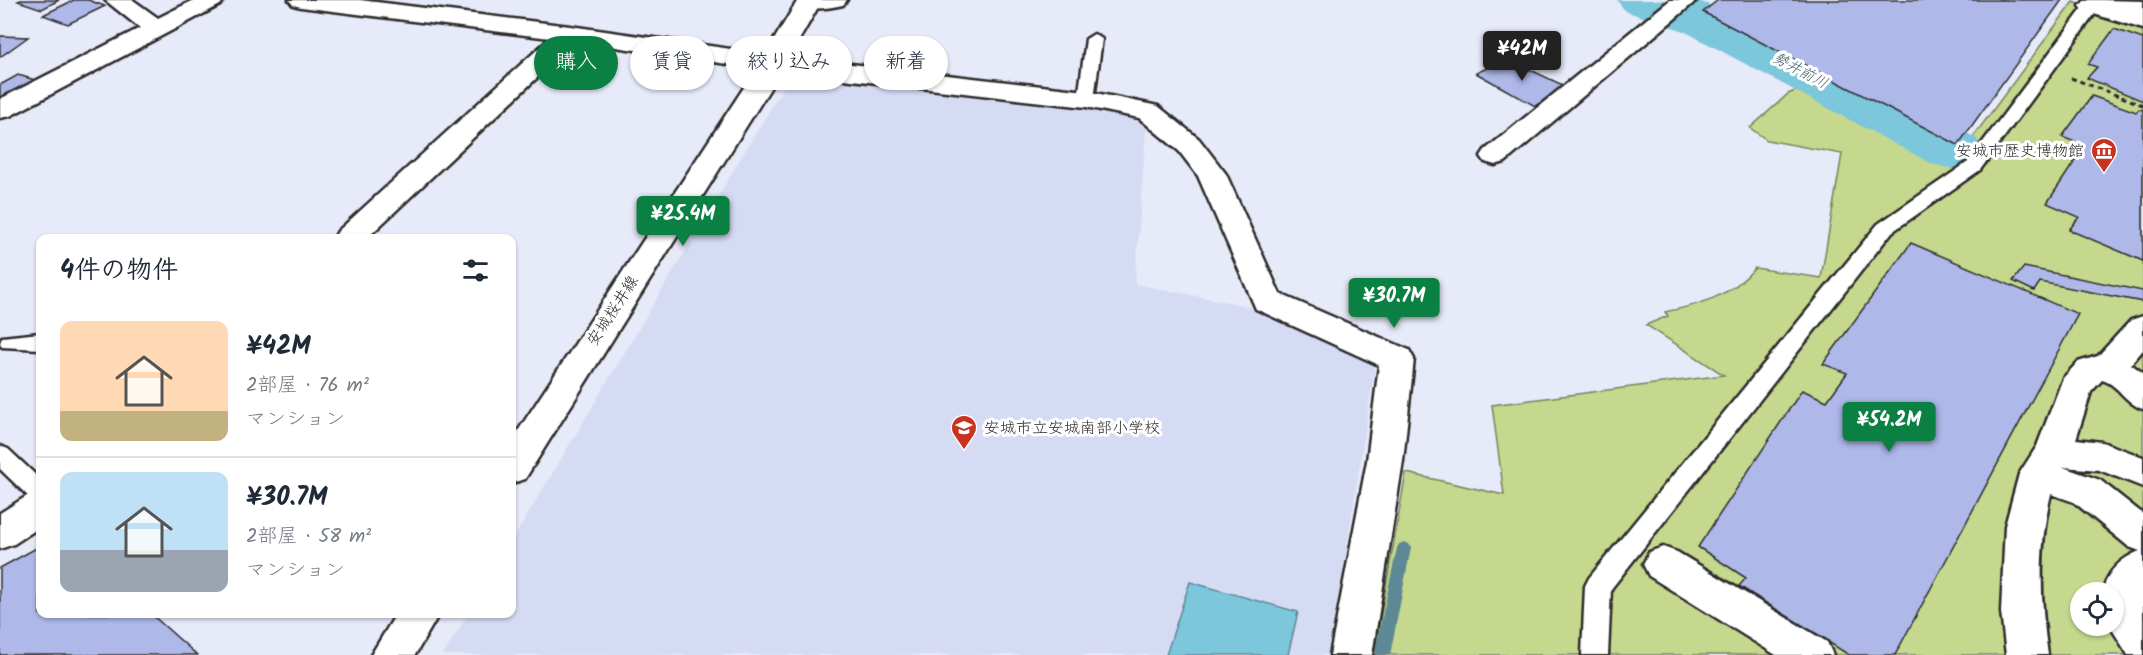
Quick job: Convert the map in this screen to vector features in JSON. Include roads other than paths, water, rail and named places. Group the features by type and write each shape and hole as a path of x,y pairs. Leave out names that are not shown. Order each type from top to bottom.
{"street":[{"path":"117,0 157,29"},
{"path":"0,110 212,0"},
{"path":"301,0 570,33 726,56"},
{"path":"1495,156 1685,0"},
{"name":"安城桜井線","path":"793,36 818,1"},
{"path":"2101,2 2143,9"},
{"path":"2101,2 2143,22"},
{"path":"353,234 570,33"},
{"path":"852,72 1086,99 1148,112 1189,145 1212,174 1267,301 1397,359 1384,461 1351,655"},
{"name":"安城桜井線","path":"516,463 756,90"},
{"path":"2027,655 2021,612 2024,526 2046,462 2075,387 2090,371 2110,365 2143,328"},
{"path":"2110,365 2134,385 2143,396"},
{"path":"2046,462 2102,456 2143,472"},
{"path":"2046,462 2087,491 2143,536"},
{"path":"0,533 36,510"},
{"path":"1663,564 1812,655"},
{"path":"2143,567 2124,585 2125,613 2143,642"},
{"path":"392,655 416,618"}],"lane":[{"path":"1595,655 1598,586 1885,228 1974,166 2045,69 2101,2"},
{"path":"1086,99 1094,39"},
{"path":"10,342 36,341"},
{"path":"0,455 36,489"}],"water":[{"path":"1190,582 1298,612 1288,655 1166,655"}],"waterway":[{"name":"勢井前川","path":"1643,0 1703,20 1954,151"},
{"path":"1382,655 1404,548"}],"place":[{"name":"安城市歴史博物館","path":"2104,174"},
{"name":"安城市立安城南部小学校","path":"964,451"}]}
